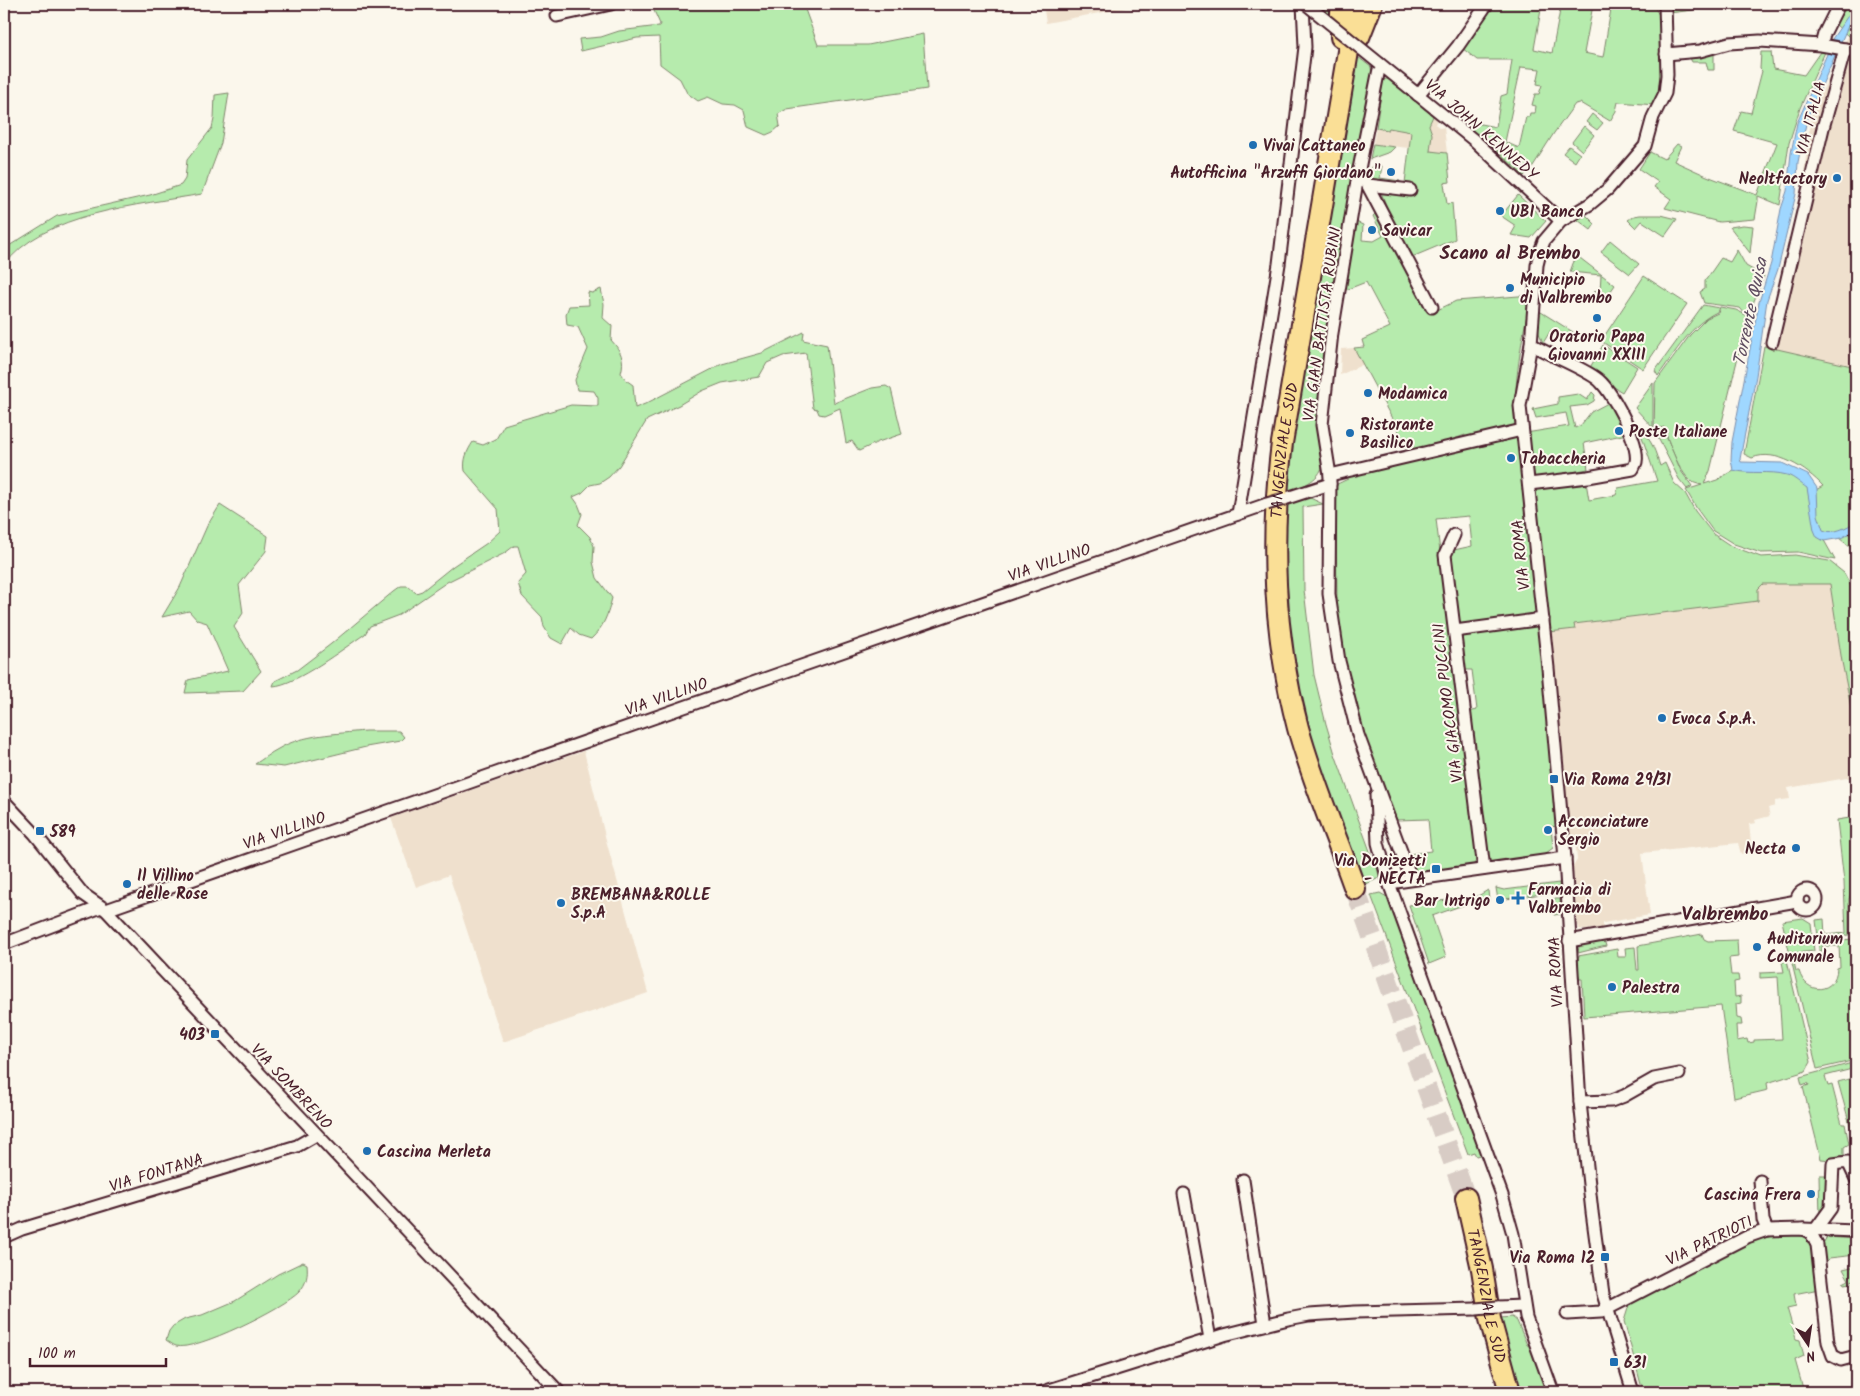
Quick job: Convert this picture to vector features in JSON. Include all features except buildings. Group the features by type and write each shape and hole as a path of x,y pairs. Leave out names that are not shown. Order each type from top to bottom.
{"highway":[{"path":"1341,4 1341,45 1348,52 1356,47 1372,4"},
{"name":"TANGENZIALE SUD","path":"1355,889 1314,777 1291,698 1278,625 1274,551 1276,489 1282,444 1356,4"},
{"name":"TANGENZIALE SUD","path":"1466,1198 1492,1326 1510,1392"}],"street":[{"path":"557,16 611,4"},
{"path":"1238,514 1280,264 1305,47 1305,4"},
{"name":"VIA JOHN KENNEDY","path":"1305,4 1475,141 1561,221"},
{"path":"1418,95 1458,46 1487,4"},
{"name":"VIA ROMA","path":"1633,1392 1603,1294 1597,1254 1580,1102 1565,858 1543,619 1520,406 1531,344 1537,265 1544,241 1561,221 1590,204 1608,189 1645,146 1653,117 1665,94 1665,4"},
{"path":"1821,45 1824,34 1839,4"},
{"name":"VIA ITALIA","path":"1666,54 1692,52 1729,43 1760,41 1821,45 1851,50 1823,128 1772,342"},
{"name":"VIA GIAN BATTISTA RUBINI","path":"1380,64 1359,169 1332,332 1322,425 1330,479 1329,594 1335,637 1352,714 1411,878"},
{"path":"1359,169 1432,307"},
{"path":"1368,185 1410,190"},
{"path":"1529,484 1633,469 1636,462 1631,436 1618,406 1607,387 1596,378 1531,344"},
{"name":"VIA VILLINO","path":"4,944 1238,514 1330,479 1522,430"},
{"name":"VIA GIACOMO PUCCINI","path":"1454,535 1445,555 1484,869"},
{"path":"1455,631 1543,619"},
{"path":"1376,784 1378,843 1389,882 1508,1212 1519,1266 1523,1306 1553,1392"},
{"name":"VIA SOMBRENO","path":"4,801 84,894 103,908 559,1392"},
{"path":"1389,882 1565,858"},
{"path":"1570,941 1797,900"},
{"path":"1580,1102 1610,1101 1624,1096 1654,1079 1679,1074"},
{"name":"VIA FONTANA","path":"4,1237 22,1229 297,1146 316,1134"},
{"path":"1856,1179 1848,1162 1833,1164 1831,1208 1809,1230 1817,1245 1828,1342 1833,1356 1841,1360 1856,1356"},
{"path":"1243,1180 1265,1324"},
{"path":"1760,1181 1763,1220 1767,1230"},
{"path":"1184,1194 1210,1339"},
{"name":"VIA PATRIOTI","path":"1567,1314 1601,1312 1747,1237 1767,1230 1856,1232"},
{"path":"1043,1392 1210,1339 1265,1324 1309,1315 1382,1310 1476,1309 1523,1306"}],"shaded area":[{"path":"1043,4 1147,4 1046,23"},
{"path":"1856,30 1856,367 1764,346 1799,214 1811,115 1848,36"},
{"path":"1433,116 1437,120 1435,124 1440,128 1444,127 1447,153 1430,151 1432,134 1429,125"},
{"path":"1376,128 1411,131 1409,148 1373,144"},
{"path":"1354,348 1364,364 1340,375 1341,349"},
{"name":"Necta","path":"1763,584 1830,584 1842,662 1856,733 1856,768 1852,769 1853,777 1788,788 1790,799 1775,801 1775,806 1768,808 1770,816 1755,820 1756,823 1749,824 1752,851 1741,854 1738,843 1642,853 1650,915 1603,923 1603,928 1579,929 1577,925 1573,867 1577,860 1576,847 1567,836 1549,632 1575,629 1574,624 1757,601 1758,589"},
{"path":"584,751 648,993 503,1042 449,875 416,887 391,818"}],"green space":[{"path":"651,4 803,4 818,45 868,45 923,34 927,89 787,109 778,114 780,126 766,135 748,127 744,110 735,105 723,104 708,97 698,101 687,93 680,79 660,64 659,37 637,38 581,51 579,39 601,37 619,31 659,26 660,24"},
{"path":"1315,4 1333,4 1335,20"},
{"path":"1495,4 1542,4 1534,49 1552,53 1561,5 1557,4 1638,4 1655,8 1660,17 1663,73 1655,105 1618,102 1616,111 1610,121 1580,103 1575,104 1533,166 1524,176 1491,145 1469,130 1475,123 1496,127 1501,96 1507,94 1512,60 1477,60 1462,48","holes":["1593,5 1611,9 1603,57 1584,53","1521,67 1540,69 1537,84 1542,85 1539,94 1535,94 1532,105 1536,106 1535,113 1530,113 1529,117 1526,117 1519,148 1505,142"]},
{"path":"1670,4 1695,4 1693,10 1670,13"},
{"path":"1849,4 1856,4 1856,30 1848,36 1835,24"},
{"path":"1714,51 1714,70 1708,70 1706,62 1692,62 1690,58 1699,53"},
{"path":"1761,52 1771,52 1773,69 1804,75 1820,52 1825,52 1800,108 1789,143 1780,205 1758,196 1755,219 1719,222 1665,208 1671,199 1654,187 1658,182 1639,169 1650,152 1664,159 1677,144 1681,146 1674,161 1757,195 1777,143 1734,131 1741,111 1751,113 1762,71 1760,69"},
{"path":"1358,57 1371,67 1372,75 1325,344 1317,428 1323,464 1318,475 1313,479 1285,493 1288,448 1326,224 1340,165"},
{"path":"1389,79 1433,116 1429,125 1432,134 1430,151 1447,153 1450,182 1444,183 1447,204 1452,203 1455,239 1412,257 1390,215 1380,190 1413,194 1412,185 1405,183 1411,132 1376,128 1383,80"},
{"path":"229,93 221,143 202,194 123,207 67,222 42,234 21,248 4,266 4,249 57,216 150,195 181,185 185,179 187,160 212,128 215,95"},
{"path":"1592,114 1603,123 1597,130 1586,122"},
{"path":"1584,126 1594,135 1582,151 1572,142"},
{"path":"1373,144 1395,147 1390,152 1370,159"},
{"path":"1569,146 1580,154 1575,162 1563,153"},
{"path":"1377,164 1382,166 1380,178 1400,181 1399,184 1367,180 1368,170"},
{"path":"1518,195 1546,221 1531,238 1511,235 1516,226 1501,216"},
{"path":"1377,212 1429,314 1456,301 1531,295 1517,378 1516,426 1465,439 1465,435 1432,447 1410,452 1354,348 1364,347 1362,340 1390,327 1366,282 1343,291 1356,222 1363,225 1362,240 1374,241 1383,236 1373,216"},
{"path":"1583,212 1595,224 1591,230 1574,217"},
{"path":"1640,215 1661,215 1677,219 1665,236 1642,221 1636,228 1628,220"},
{"path":"1753,226 1750,253 1730,227"},
{"path":"1610,240 1639,264 1630,274 1601,252"},
{"path":"1737,250 1746,266 1764,276 1748,316 1710,471 1704,484 1717,480 1737,468 1793,473 1812,492 1823,486 1800,467 1781,458 1761,456 1752,458 1744,454 1764,346 1856,367 1856,528 1821,535 1835,560 1798,552 1761,553 1734,544 1713,531 1686,490 1702,485 1692,482 1682,471 1664,427 1654,430 1655,383 1690,335 1707,318 1718,313 1720,307 1736,310 1746,315 1740,308 1704,303 1700,292 1705,289 1705,281 1721,258 1730,262"},
{"path":"1576,255 1615,285 1608,295 1594,291 1600,290 1601,275 1570,272"},
{"path":"1644,276 1687,304 1643,369 1601,341"},
{"path":"601,289 604,304 603,318 612,326 611,340 620,352 622,359 621,373 633,385 635,408 722,364 762,353 804,332 803,340 827,345 834,403 872,388 886,386 891,389 902,434 859,451 852,441 846,443 840,408 824,415 819,414 817,409 813,408 806,353 783,356 767,363 759,377 722,383 702,391 679,405 647,420 619,466 609,477 600,483 590,485 582,493 573,497 582,514 578,525 590,537 594,546 593,562 597,578 612,598 605,620 591,639 579,635 571,628 562,644 551,638 544,627 542,617 522,596 518,583 526,574 518,546 514,546 505,553 447,582 399,615 370,626 365,634 307,673 283,684 273,686 275,681 297,670 401,586 408,586 416,593 422,591 453,566 487,543 500,531 498,509 465,471 467,452 473,442 483,445 496,439 504,425 571,405 598,406 598,398 594,391 577,390 575,380 588,349 578,327 567,325 566,314 569,306 589,305 588,292 592,293"},
{"path":"1703,305 1719,308 1717,312 1691,331 1658,376 1655,371"},
{"path":"1541,312 1573,332 1568,342 1551,330 1543,343 1539,333 1538,315"},
{"path":"1603,345 1637,367 1622,392 1588,371"},
{"path":"1653,383 1653,428 1635,408"},
{"path":"1592,392 1595,395 1594,401 1587,405 1570,407 1575,428 1581,425 1591,412 1610,402 1627,434 1584,443 1588,469 1535,479 1526,433 1569,426 1566,413 1536,418 1533,409 1558,404 1558,397 1578,394 1587,400"},
{"path":"1663,429 1681,471 1692,486 1687,489 1679,479 1655,432"},
{"path":"1640,431 1651,442 1660,466 1665,463 1674,483 1685,493 1695,511 1713,534 1731,546 1761,557 1795,555 1829,561 1844,573 1856,595 1856,733 1842,662 1830,584 1763,584 1758,589 1758,601 1574,624 1575,629 1549,632 1535,487 1586,482 1589,500 1616,495 1618,488 1657,481"},
{"path":"1518,436 1558,826 1551,827 1553,848 1542,856 1487,864 1469,712 1477,710 1472,670 1464,670 1449,558 1454,550 1472,546 1469,516 1436,519 1476,861 1472,867 1415,875 1409,854 1431,851 1428,819 1397,820 1372,761 1342,652 1337,605 1336,506 1333,495 1335,485 1348,479 1347,472 1397,461 1398,465"},
{"path":"1308,497 1323,504 1303,507 1304,590 1314,675 1335,754 1374,862 1376,862 1379,876 1377,879 1362,886 1322,778 1292,669 1292,641 1288,606 1282,581 1283,507"},
{"path":"220,505 268,536 266,551 239,585 243,613 234,627 261,671 243,691 185,693 188,680 228,671 207,623 197,620 189,611 162,617 180,587 207,526"},
{"path":"1856,530 1856,552 1839,538"},
{"path":"365,731 399,731 404,737 400,741 366,747 284,767 255,764 275,751 298,740"},
{"path":"1856,817 1856,878 1849,899 1849,935 1818,937 1816,920 1824,919 1825,935 1846,933 1844,882 1837,820"},
{"path":"1559,883 1560,894 1551,895 1550,893 1498,900 1496,888 1504,890"},
{"path":"1488,890 1489,901 1469,903 1432,916 1446,957 1429,964 1409,905 1478,896"},
{"path":"1380,893 1387,897 1394,917 1397,916 1483,1154 1476,1156 1474,1152 1468,1154 1371,895"},
{"path":"1552,899 1560,899 1561,914 1554,915"},
{"path":"1856,900 1856,1060 1817,1069 1782,921 1803,918 1811,923 1814,951 1796,953 1796,957 1793,958 1796,971 1799,971 1808,985 1820,989 1832,983 1837,968 1840,967 1839,946 1822,946 1822,951 1819,951 1819,942 1853,939"},
{"path":"1702,934 1704,939 1708,941 1737,940 1738,957 1729,958 1731,975 1738,975 1739,981 1734,982 1735,997 1741,996 1741,1003 1736,1004 1737,1018 1741,1019 1742,1025 1736,1025 1737,1041 1747,1039 1748,1043 1754,1042 1754,1040 1782,1039 1778,977 1760,978 1760,973 1784,972 1782,962 1787,961 1811,1062 1806,1071 1767,1083 1768,1090 1734,1098 1721,1006 1584,1017 1582,979 1578,979 1578,956 1617,949 1618,957 1626,957 1625,948 1635,947 1637,970 1639,970 1638,946"},
{"path":"1604,940 1606,946 1578,953 1581,944"},
{"path":"1856,1062 1856,1068 1825,1076 1828,1086 1832,1085 1842,1124 1845,1124 1849,1144 1844,1147 1844,1161 1821,1159 1803,1087 1809,1085 1808,1083 1802,1085 1800,1077"},
{"path":"1856,1077 1856,1143 1855,1143 1838,1082"},
{"path":"1819,1175 1827,1175 1830,1199 1820,1217"},
{"path":"1798,1231 1812,1241 1819,1289 1794,1294 1796,1306 1787,1308 1796,1339 1800,1340 1804,1356 1795,1360 1804,1392 1643,1392 1624,1321 1630,1302 1706,1262 1765,1235"},
{"path":"1827,1237 1856,1239 1856,1255 1829,1258 1824,1263 1822,1245"},
{"path":"303,1262 307,1264 304,1285 299,1292 277,1308 220,1336 201,1342 186,1346 176,1346 166,1340 173,1326 185,1319 202,1315 235,1301 278,1274"},
{"path":"1856,1266 1856,1279 1851,1281 1851,1283 1844,1284 1849,1280 1843,1269"},
{"path":"1512,1317 1517,1321 1527,1345 1530,1345 1547,1392 1519,1392 1500,1318"}],"water":[{"path":"1856,4 1856,12 1852,17 1807,119 1798,162 1796,194 1778,269 1767,300 1756,376 1740,459 1741,462 1782,463 1808,475 1817,488 1818,515 1823,530 1831,532 1856,522 1856,530 1841,538 1824,541 1817,537 1814,530 1807,488 1787,475 1733,470 1731,460 1732,442 1759,302 1771,263 1781,209 1787,191 1791,153 1797,123 1832,39"}],"tunnel":[{"path":"1355,889 1466,1198"}],"place":[{"name":"Vivai Cattaneo","path":"1253,145"},
{"name":"Autofficina \"Arzuffi Giordano\"","path":"1391,172"},
{"name":"Neoltfactory","path":"1837,178"},
{"name":"UBI Banca","path":"1500,211"},
{"name":"Savicar","path":"1372,230"},
{"name":"Municipio di Valbrembo","path":"1510,288"},
{"name":"Oratorio Papa Giovanni XXIII","path":"1597,318"},
{"name":"Modamica","path":"1368,393"},
{"name":"Poste Italiane","path":"1619,431"},
{"name":"Ristorante Basilico","path":"1350,433"},
{"name":"Tabaccheria","path":"1511,458"},
{"name":"Evoca S.p.A.","path":"1662,718"},
{"name":"Via Roma 29/31","path":"1554,779"},
{"name":"Acconciature Sergio","path":"1548,830"},
{"name":"589","path":"40,831"},
{"name":"Necta","path":"1796,848"},
{"name":"Via Donizetti - NECTA","path":"1436,869"},
{"name":"Il Villino delle Rose","path":"127,884"},
{"name":"Farmacia di Valbrembo","path":"1518,898"},
{"name":"Bar Intrigo","path":"1500,900"},
{"name":"BREMBANA&ROLLE S.p.A","path":"561,903"},
{"name":"Auditorium Comunale","path":"1757,947"},
{"name":"Palestra","path":"1612,987"},
{"name":"403","path":"215,1034"},
{"name":"Cascina Merleta","path":"367,1151"},
{"name":"Cascina Frera","path":"1811,1194"},
{"name":"Via Roma 12","path":"1605,1257"},
{"name":"631","path":"1614,1362"}],"district":[{"name":"Scano al Brembo","path":"1510,252"},
{"name":"Valbrembo","path":"1725,913"}],"water label":[{"name":"Torrente Quisa","path":"1750,312"}]}
